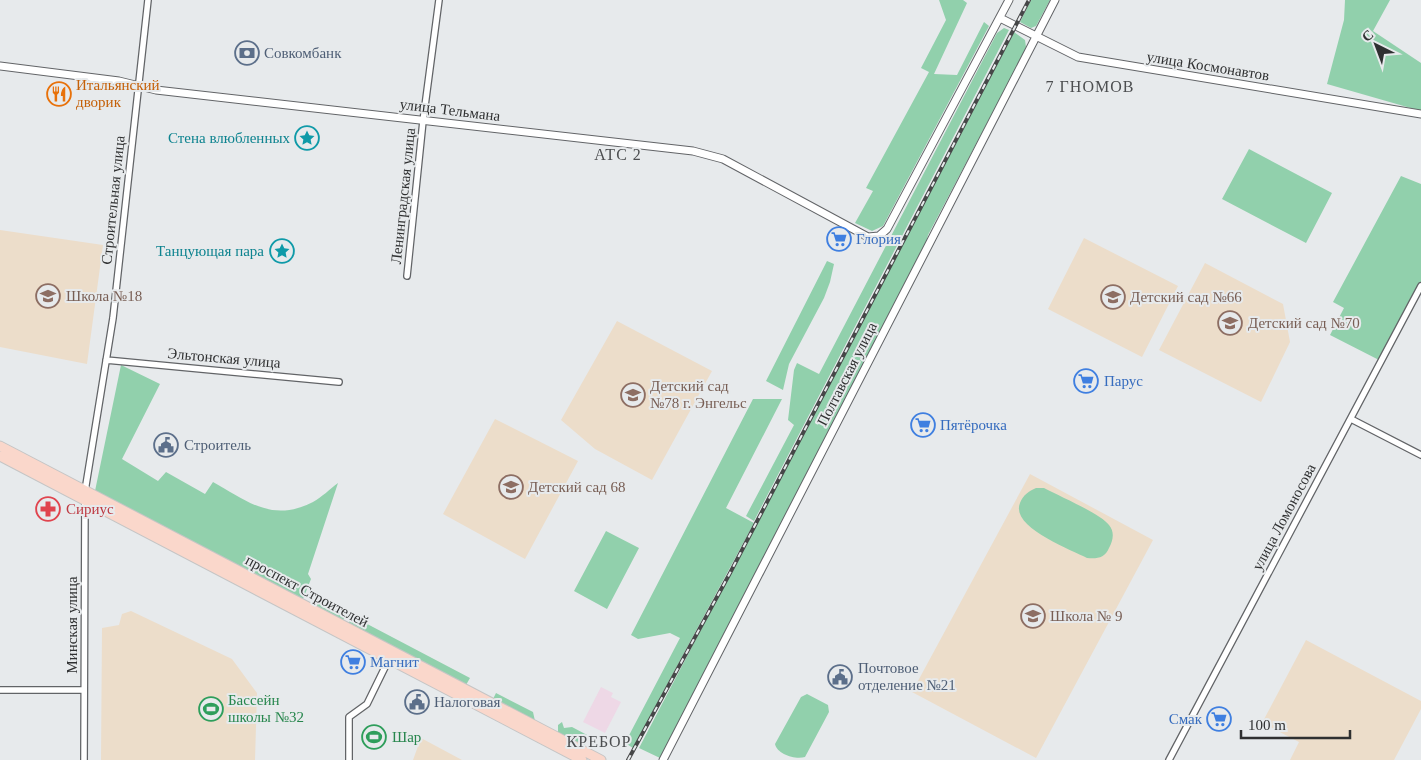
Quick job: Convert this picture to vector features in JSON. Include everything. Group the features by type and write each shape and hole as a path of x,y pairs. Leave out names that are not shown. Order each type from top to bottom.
{"main road":[{"name":"проспект Строителей","path":"0,446 85,495 389,659 582,760"},
{"name":"проспект Строителей","path":"0,456 85,495 601,760"}],"street":[{"name":"Строительная улица","path":"85,495 106,360 148,0"},
{"name":"Ленинградская улица","path":"407,276 423,121 439,0"},
{"path":"1000,18 1010,0"},
{"name":"Полтавская улица","path":"663,760 1055,0"},
{"name":"улица Тельмана","path":"0,66 119,81 156,90 693,151 723,159 868,236 879,236 887,229 1000,18"},
{"name":"улица Космонавтов","path":"1000,18 1078,57 1421,114"},
{"name":"улица Ломоносова","path":"1169,760 1421,286"},
{"name":"Эльтонская улица","path":"106,360 339,382"},
{"path":"1351,419 1421,455"},
{"name":"Минская улица","path":"84,760 85,495"},
{"path":"349,760 349,717 367,704 389,659"},
{"path":"0,690 84,690"}],"shaded area":[{"name":"Школа №18","path":"0,230 103,245 87,364 0,347"},
{"name":"Детский сад №66","path":"1084,238 1178,286 1142,357 1048,309"},
{"name":"Детский сад №70","path":"1205,263 1283,304 1290,342 1261,402 1159,350"},
{"path":"617,321 712,371 652,480 595,449 561,420"},
{"name":"Детский сад 68","path":"495,419 578,461 525,559 443,514"},
{"name":"Школа № 9","path":"1030,474 1153,540 1036,758 912,692"},
{"path":"131,611 232,659 257,693 255,760 101,760 102,628 119,625 122,614"},
{"path":"1306,640 1421,701 1421,709 1394,760 1290,760 1299,742 1262,723"},
{"path":"601,687 613,693 611,697 621,702 605,733 583,722"},
{"path":"421,738 462,760 413,760"}],"green space":[{"path":"939,0 963,0 967,3 934,74 957,75 984,22 989,26 883,226 872,231 855,223 873,191 866,188 929,72 921,68 946,20"},
{"path":"1031,0 1050,0 1036,26 1031,28 1020,22"},
{"path":"1345,0 1390,0 1373,31 1421,63 1421,111 1327,84 1344,20"},
{"path":"1004,28 1009,30 754,521 746,516 794,425 788,420 794,370 797,363 819,374 997,33"},
{"path":"1014,32 1025,40 1026,47 1022,57 928,235 924,252 660,758 639,748"},
{"path":"1249,149 1332,193 1306,243 1222,199"},
{"path":"1401,176 1421,184 1421,282 1379,360 1330,335 1344,308 1333,302"},
{"path":"827,261 834,264 830,282 824,298 789,364 783,390 766,381"},
{"path":"121,365 160,384 122,459 158,481 166,472 205,494 213,482 249,502 272,510 298,508 313,502 338,483 308,574 311,579 303,599 95,491"},
{"path":"753,399 782,399 726,508 754,523 633,748 625,743 680,638 670,633 638,639 631,635"},
{"path":"1036,488 1044,488 1105,521 1111,528 1113,536 1112,542 1105,554 1097,558 1087,558 1032,529 1019,512 1020,503 1023,498"},
{"path":"606,531 639,548 607,609 574,591"},
{"path":"314,596 347,614 343,620 311,604"},
{"path":"352,616 470,678 466,685 348,624"},
{"path":"496,693 533,712 535,721 493,699"},
{"path":"807,694 828,705 829,712 805,757 792,757 779,751 775,744 801,697"},
{"path":"562,722 564,728 572,727 589,736 584,746 558,733 558,725"}],"railway":[{"path":"628,760 730,573 1029,0"}],"place":[{"name":"Совкомбанк","path":"247,53"},
{"name":"Итальянский дворик","path":"59,94"},
{"name":"Стена влюбленных","path":"307,138"},
{"name":"Глория","path":"839,239"},
{"name":"Танцующая пара","path":"282,251"},
{"name":"Школа №18","path":"48,296"},
{"name":"Детский сад №66","path":"1113,297"},
{"name":"Детский сад №70","path":"1230,323"},
{"name":"Парус","path":"1086,381"},
{"name":"Детский сад №78 г. Энгельс","path":"633,395"},
{"name":"Пятёрочка","path":"923,425"},
{"name":"Строитель","path":"166,445"},
{"name":"Детский сад 68","path":"511,487"},
{"name":"Сириус","path":"48,509"},
{"name":"Школа № 9","path":"1033,616"},
{"name":"Магнит","path":"353,662"},
{"name":"Почтовое отделение №21","path":"840,677"},
{"name":"Налоговая","path":"417,702"},
{"name":"Бассейн школы №32","path":"211,709"},
{"name":"Смак","path":"1219,719"},
{"name":"Шар","path":"374,737"}],"district":[{"name":"7 ГНОМОВ","path":"1090,86"},
{"name":"АТС 2","path":"618,154"},
{"name":"КРЕБОР","path":"599,741"}]}
